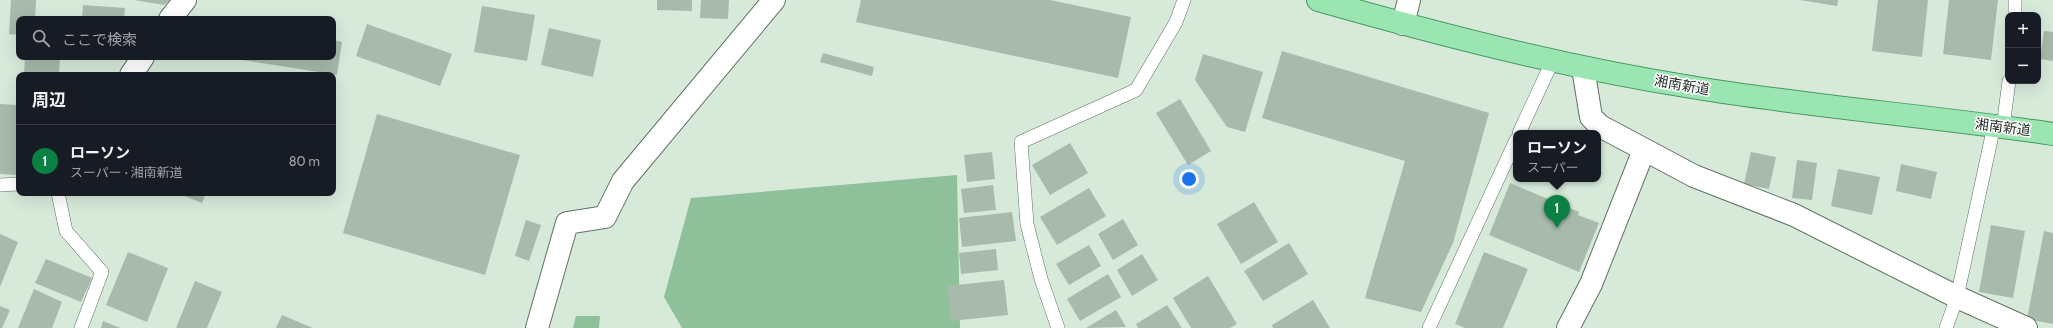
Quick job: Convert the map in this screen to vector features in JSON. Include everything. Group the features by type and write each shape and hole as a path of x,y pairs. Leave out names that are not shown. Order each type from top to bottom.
{"main road":[{"name":"湘南新道","path":"1318,0 1403,24 1583,68 1691,87 1792,102 1998,126 2053,134"}],"street":[{"path":"172,16 184,0"},
{"path":"537,328 567,223 605,217 623,181 774,0"},
{"path":"1403,24 1409,0"},
{"path":"133,72 141,60"},
{"path":"1583,68 1590,117 1600,126 1694,176 1794,215 1957,297 2026,328"},
{"path":"1568,328 1591,284 1644,150"}],"lane":[{"path":"1058,328 1041,279 1027,224 1020,142 1136,90 1176,22 1184,0"},
{"path":"2015,0 2015,12"},
{"path":"1520,130 1553,60"},
{"path":"1946,328 1957,297 2008,84"},
{"path":"1428,328 1513,146"},
{"path":"0,185 16,184"},
{"path":"59,196 66,231 102,272 82,328"}],"green space":[{"path":"957,175 960,328 682,328 664,297 691,198"},
{"path":"576,316 600,316 599,328 573,328"}],"building":[{"path":"11,0 36,0 35,16 16,16 16,35 9,34"},
{"path":"134,0 170,0 164,5"},
{"path":"657,0 692,0 692,11 657,10"},
{"path":"701,0 729,0 728,19 700,18"},
{"path":"861,0 1050,0 1131,17 1118,78 856,22"},
{"path":"1800,0 1838,0 1837,6"},
{"path":"1878,0 1928,0 1922,57 1872,51"},
{"path":"1949,0 1998,0 1991,60 1943,54"},
{"path":"83,5 125,8 124,16 82,16"},
{"path":"482,6 535,15 527,61 474,52"},
{"path":"367,24 452,54 440,86 356,56"},
{"path":"549,28 601,40 593,77 541,65"},
{"path":"2044,31 2053,32 2053,61 2041,59"},
{"path":"336,41 342,42 337,75 336,72 318,72 243,60 336,60"},
{"path":"1282,51 1489,113 1453,243 1421,312 1365,298 1405,161 1262,118"},
{"path":"823,53 874,67 872,76 820,62"},
{"path":"1203,54 1263,72 1245,132 1227,127 1195,80"},
{"path":"25,60 60,60 59,72 24,72"},
{"path":"1180,99 1211,151 1188,165 1156,113"},
{"path":"0,104 16,105 16,175 0,174"},
{"path":"377,114 520,155 485,275 343,233"},
{"path":"1070,143 1088,173 1050,195 1032,165"},
{"path":"992,152 995,179 967,182 964,155"},
{"path":"1751,152 1776,157 1769,189 1744,184"},
{"path":"1797,160 1817,163 1812,200 1792,198"},
{"path":"1901,164 1937,172 1931,199 1896,191"},
{"path":"1838,169 1880,177 1872,215 1831,206"},
{"path":"1510,183 1579,212 1578,215 1599,223 1579,272 1489,235"},
{"path":"993,185 996,210 964,213 961,189"},
{"path":"1089,188 1106,216 1057,245 1040,217"},
{"path":"184,196 205,196 202,203"},
{"path":"1254,202 1278,242 1241,264 1217,224"},
{"path":"1012,212 1016,241 962,247 959,218"},
{"path":"1123,219 1138,245 1113,260 1098,234"},
{"path":"526,220 541,225 529,261 515,256"},
{"path":"1991,225 2025,231 2013,298 1979,292"},
{"path":"2044,231 2053,233 2053,324 2027,319"},
{"path":"0,234 18,242 0,287"},
{"path":"1289,243 1308,274 1263,301 1244,271"},
{"path":"1089,245 1101,266 1069,285 1056,264"},
{"path":"996,249 998,270 961,274 959,253"},
{"path":"128,252 168,268 147,322 106,305"},
{"path":"1484,252 1528,269 1503,328 1465,328 1455,324"},
{"path":"1142,254 1158,280 1132,296 1117,270"},
{"path":"46,259 92,278 81,302 35,283"},
{"path":"1108,274 1121,297 1080,321 1067,299"},
{"path":"1208,276 1237,324 1230,328 1191,328 1173,298"},
{"path":"1004,280 1008,315 951,321 947,286"},
{"path":"195,281 222,292 207,328 176,328"},
{"path":"34,289 62,302 52,328 18,328"},
{"path":"1313,300 1330,328 1273,328 1272,325"},
{"path":"1167,305 1182,328 1138,328 1136,324"},
{"path":"0,306 10,310 2,328 0,328"},
{"path":"1116,310 1126,327 1086,328"},
{"path":"282,315 313,328 276,328"},
{"path":"103,321 120,328 101,328"}],"place":[{"name":"ローソン","path":"1557,228"}]}
